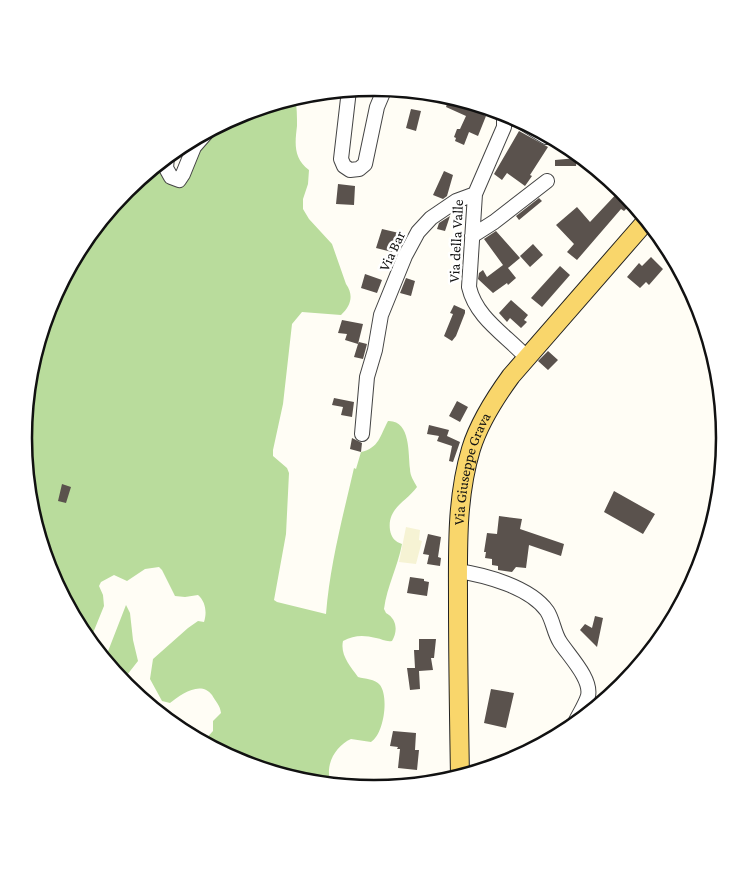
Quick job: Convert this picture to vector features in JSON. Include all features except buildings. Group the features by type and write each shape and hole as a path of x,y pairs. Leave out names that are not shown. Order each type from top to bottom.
{"main road":[{"name":"Via Giuseppe Grava","path":"460,769 458,571 461,489 472,447 481,424 497,396 526,357 642,225"}],"street":[{"path":"348,97 341,158 344,166 350,170 359,169 365,164 377,107 381,96"},
{"name":"Via della Valle","path":"503,121 504,128 475,194 469,287 471,297 482,315 526,357"},
{"path":"166,167 172,178 179,180 193,148"},
{"path":"472,236 494,222 546,181"},
{"name":"Via Bar","path":"362,434 368,377 381,315 405,256 418,232 431,218 456,201 475,194"},
{"path":"458,571 478,574 509,585 542,604 549,613 555,633 585,678 588,695 581,711"}],"shaded area":[{"path":"406,527 420,530 419,540 422,541 416,564 399,562"}],"green space":[{"path":"296,106 296,150 300,160 309,170 308,184 303,199 303,209 309,219 332,244 351,296 347,308 341,315 302,312 292,324 283,404 273,450 273,456 287,468 289,473 286,534 274,600 326,614 341,522 354,468 356,469 361,452 372,448 381,436 388,421 395,422 401,426 407,439 411,474 417,487 394,511 390,522 392,537 402,544 384,609 394,622 396,629 394,637 392,641 386,641 372,637 355,637 343,641 342,646 344,656 358,677 380,685 383,691 385,706 382,724 371,742 351,739 340,747 332,758 329,771 330,777 265,762 208,737 213,731 213,721 221,713 218,704 207,691 202,689 191,690 170,703 162,701 150,679 153,659 188,628 198,621 204,622 206,611 203,601 198,595 175,596 159,567 145,569 127,581 114,575 101,582 99,586 103,595 104,606 93,632 68,589 44,527 35,483 32,438 35,393 44,349 51,328 78,267 103,230 133,196 165,168 170,180 211,138 265,114"},
{"path":"126,605 130,613 138,661 128,674 108,652"}]}
